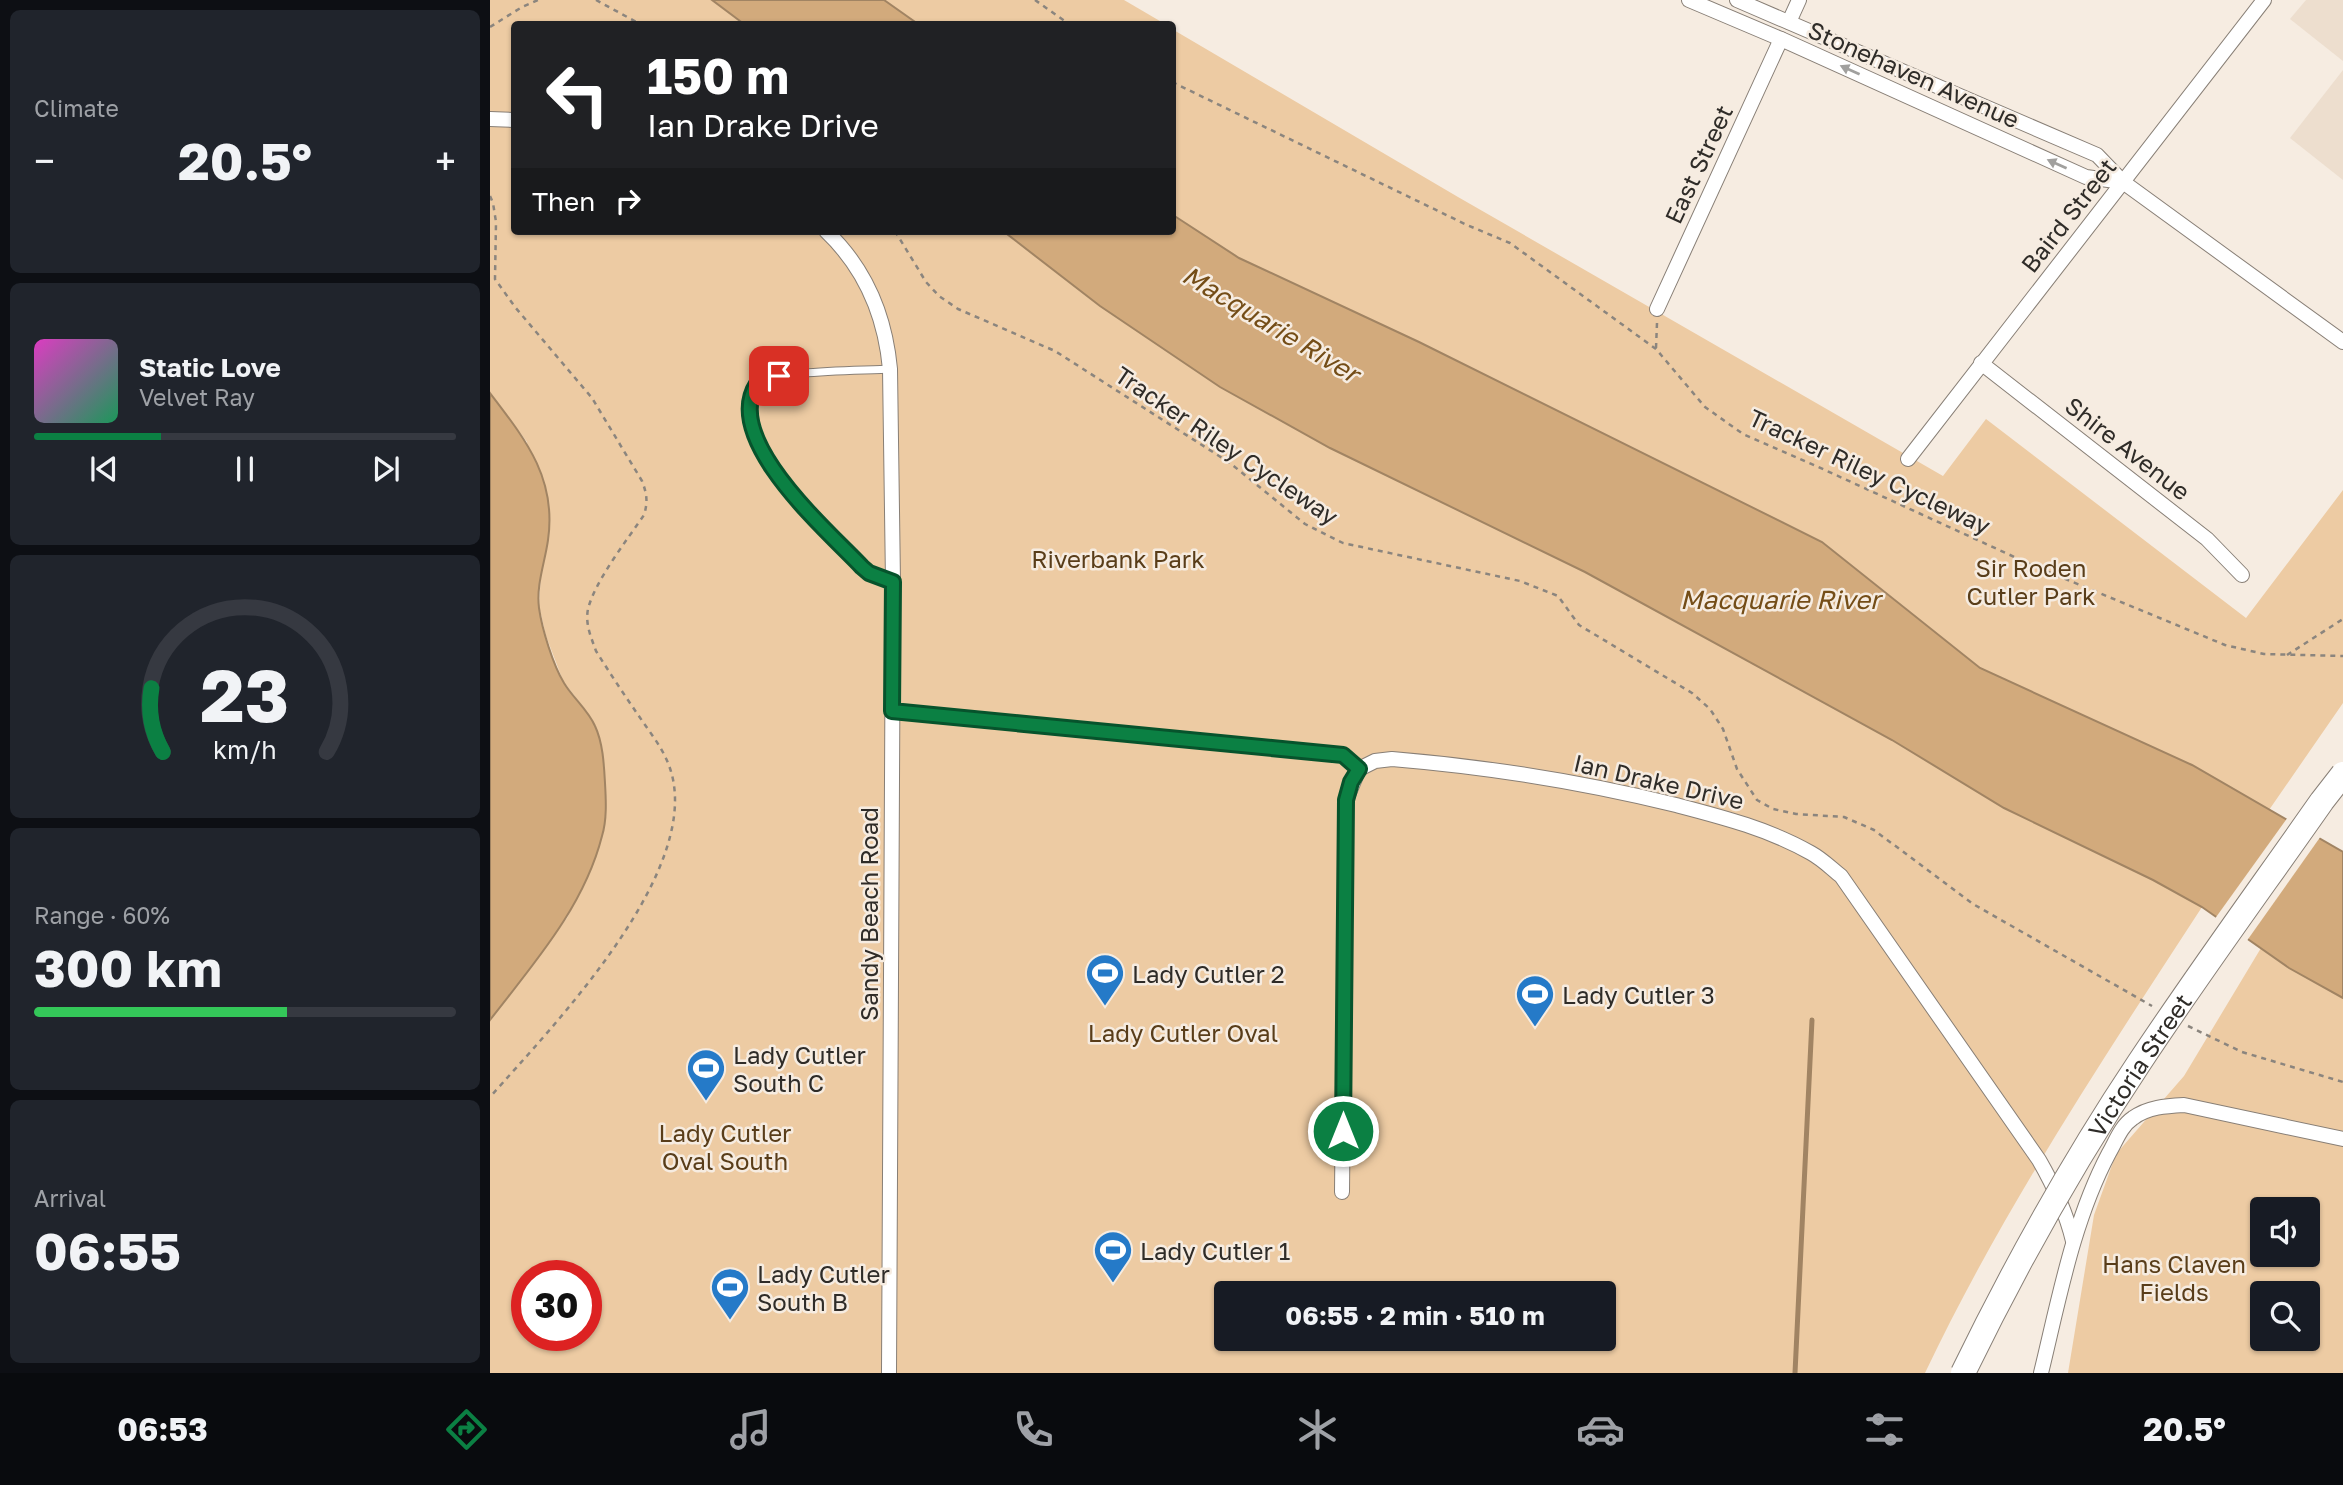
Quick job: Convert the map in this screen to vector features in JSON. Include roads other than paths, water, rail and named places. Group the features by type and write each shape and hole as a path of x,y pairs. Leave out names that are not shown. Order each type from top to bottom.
{"highway":[{"name":"Victoria Street","path":"1964,1373 2028,1245 2138,1063 2343,774"}],"street":[{"name":"Stonehaven Avenue","path":"1689,0 2086,177 2123,182"},
{"name":"Stonehaven Avenue","path":"1737,0 2097,155 2123,182 2343,342"},
{"path":"1789,22 1799,0"},
{"name":"Baird Street","path":"1908,459 2264,0"},
{"name":"East Street","path":"1657,309 1781,39"},
{"path":"490,119 511,120"},
{"name":"Sandy Beach Road","path":"830,235 858,267 878,306 887,341 890,369 893,582 889,1373"},
{"name":"Shire Avenue","path":"1981,363 2207,539 2242,575"},
{"path":"892,711 1343,755 1359,769 1351,782 1346,800 1342,1192"},
{"name":"Ian Drake Drive","path":"1359,769 1375,761 1392,759 1426,762 1513,772 1626,793 1726,818 1774,835 1812,854 1841,876 2039,1160 2058,1196 2073,1241"},
{"path":"2041,1373 2073,1241 2099,1172 2121,1130 2133,1117 2158,1106 2184,1105 2343,1139"}],"lane":[{"path":"890,369 779,376 757,384 750,400 756,439 780,481 862,567 869,573 893,582"}],"water":[{"path":"712,0 884,0 914,21 740,21"},
{"name":"Macquarie River","path":"1176,217 1239,258 1419,342 1822,542 1980,668 2192,765 2343,852 2343,998 2289,968 2202,907 2153,880 2004,808 1892,740 1585,572 1330,448 1220,387 1100,306 1008,235 1176,235"},
{"path":"490,393 526,443 543,478 550,518 538,599 540,617 548,647 560,675 592,720 598,733 604,762 606,803 602,836 583,887 556,933 490,1020"}],"waterway":[{"path":"1795,1373 1812,1020"}],"place":[{"name":"Lady Cutler 2","path":"1105,1007"},
{"name":"Lady Cutler 3","path":"1535,1028"},
{"name":"Lady Cutler South C","path":"706,1102"},
{"name":"Lady Cutler 1","path":"1113,1284"},
{"name":"Lady Cutler South B","path":"730,1321"}],"park label":[{"name":"Riverbank Park","path":"1118,558"},
{"name":"Sir Roden Cutler Park","path":"2031,581"},
{"name":"Lady Cutler Oval","path":"1183,1032"},
{"name":"Lady Cutler Oval South","path":"725,1146"},
{"name":"Hans Claven Fields","path":"2174,1277"}]}
